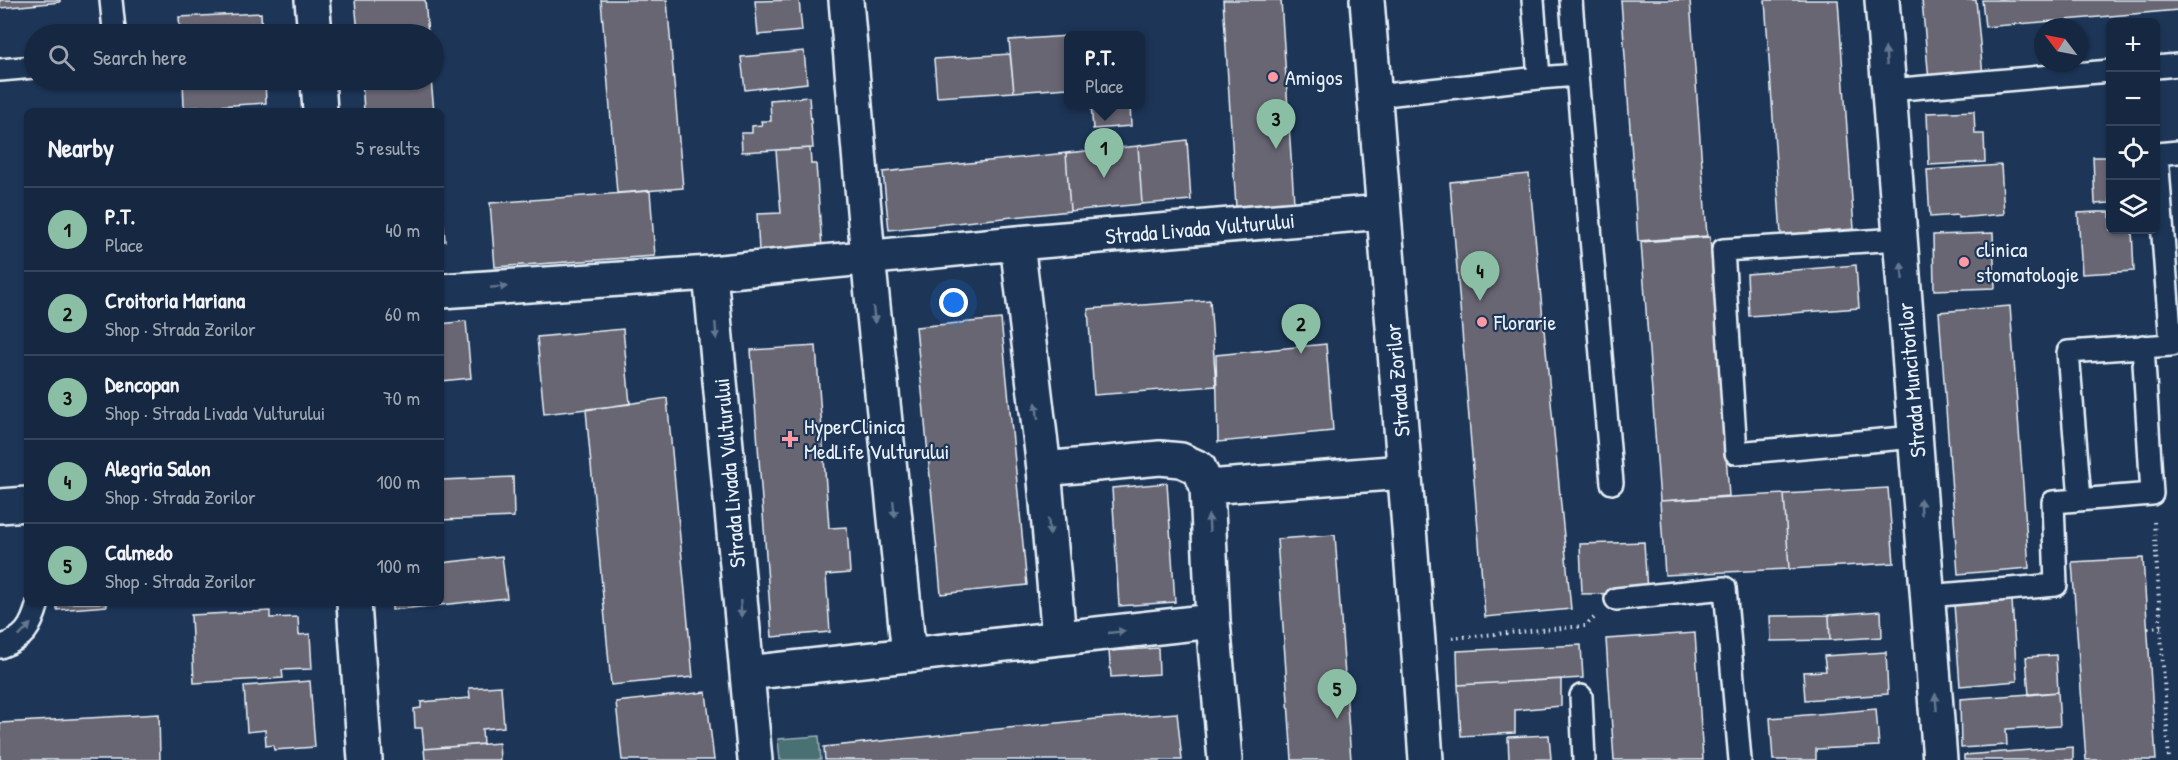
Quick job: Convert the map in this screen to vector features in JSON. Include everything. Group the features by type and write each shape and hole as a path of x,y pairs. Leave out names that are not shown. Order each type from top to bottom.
{"street":[{"path":"312,0 314,24"},
{"path":"846,0 868,257 909,655"},
{"name":"Strada Zorilor","path":"1367,0 1426,760"},
{"name":"Strada Muncitorilor","path":"1882,0 1940,760"},
{"path":"319,90 320,108"},
{"name":"Strada Livada Vulturului","path":"444,291 710,273 1017,243 1383,212"},
{"path":"1017,243 1044,469 1059,638"},
{"name":"Strada Livada Vulturului","path":"710,273 755,760"},
{"path":"1044,469 1160,458 1181,460 1199,468 1207,487 1214,621 1225,760"},
{"path":"1207,487 1404,472"},
{"path":"0,506 24,504"},
{"path":"354,606 365,760"},
{"path":"747,673 1214,621"}],"lane":[{"path":"111,0 113,24"},
{"path":"1533,0 1539,78"},
{"path":"1571,0 1612,483"},
{"path":"2160,67 2178,65"},
{"path":"0,70 24,68"},
{"path":"1889,90 2106,71"},
{"path":"1376,96 1577,75"},
{"path":"2080,499 2068,352 2170,345 2164,149"},
{"path":"1900,238 1723,250 1736,453 1915,437"},
{"path":"1928,596 2056,585 2053,502 2152,494 2143,346"},
{"path":"1616,599 1725,588 1740,760"},
{"path":"0,648 27,630 32,623 37,606"},
{"path":"1581,696 1584,760"}],"path":[{"path":"2152,494 2169,760"},
{"path":"1418,641 1586,626 1616,599"},
{"path":"2148,628 2161,627"}],"green space":[{"path":"819,736 821,760 780,760 778,739"}],"building":[{"path":"0,0 60,0 60,2 0,8"},
{"path":"355,0 425,0 427,24 357,24"},
{"path":"601,0 667,0 683,188 617,193"},
{"path":"799,0 802,31 758,35 755,1"},
{"path":"1223,0 1281,0 1294,203 1236,207"},
{"path":"1621,0 1690,0 1707,236 1638,241"},
{"path":"1765,0 1838,0 1854,229 1781,235"},
{"path":"1922,0 1976,0 1983,76 1929,81"},
{"path":"1982,0 2178,0 2178,10 2087,18 2034,18 2034,23 1985,27"},
{"path":"261,13 262,24 179,24 179,17"},
{"path":"1064,36 1064,88 1014,92 1009,40"},
{"path":"804,51 807,83 745,90 741,57"},
{"path":"1010,54 1014,92 937,97 934,59"},
{"path":"183,90 265,90 266,103 184,108"},
{"path":"363,90 432,90 434,108 364,108"},
{"path":"809,97 813,148 742,152 741,133 752,133 752,126 762,125 761,121 771,121 770,100"},
{"path":"1091,109 1130,109 1131,126 1093,129"},
{"path":"1974,111 1975,134 1984,134 1985,162 1929,165 1927,113"},
{"path":"1187,140 1191,200 1142,204 1138,146"},
{"path":"1138,146 1142,204 1070,211 1066,153"},
{"path":"810,148 811,164 816,164 822,247 759,251 757,214 781,213 776,150"},
{"path":"1066,153 1070,211 889,230 883,172"},
{"path":"2093,157 2106,157 2106,203 2095,204"},
{"path":"2001,165 2004,214 1958,218 1958,215 1930,217 1927,170"},
{"path":"1529,174 1571,609 1485,617 1450,182"},
{"path":"650,191 655,256 495,267 490,203"},
{"path":"2106,212 2106,234 2132,234 2134,271 2082,274 2078,213"},
{"name":"clinica stomatologie","path":"1993,233 1995,288 1934,290 1933,235"},
{"path":"1710,237 1729,496 1660,501 1641,242"},
{"path":"1856,265 1859,308 1749,316 1747,274"},
{"path":"1210,300 1216,386 1094,395 1088,309"},
{"path":"2010,306 2029,568 1958,574 1939,312"},
{"path":"1001,319 1027,585 941,594 916,327"},
{"path":"466,321 471,378 444,381 444,324"},
{"path":"623,329 630,404 544,414 537,337"},
{"path":"1326,344 1333,431 1218,442 1216,355"},
{"name":"HyperClinica MedLife Vulturului","path":"816,346 829,528 847,527 850,573 826,575 830,632 772,637 751,350"},
{"path":"667,398 693,677 611,685 586,410"},
{"path":"513,477 514,517 444,520 444,480"},
{"path":"1167,483 1175,602 1119,606 1112,488"},
{"path":"1888,488 1894,563 1789,569 1784,494"},
{"path":"1784,494 1789,569 1665,575 1660,501"},
{"path":"1335,535 1351,760 1292,760 1277,539"},
{"path":"1644,542 1647,593 1582,594 1580,544"},
{"path":"502,556 507,598 444,605 444,563"},
{"path":"2143,558 2156,760 2086,760 2072,562"},
{"path":"2012,600 2017,681 1960,686 1954,604"},
{"path":"57,606 107,606 57,610"},
{"path":"392,606 430,606 392,610"},
{"path":"270,611 270,618 298,617 299,635 310,634 312,669 282,670 283,678 194,683 191,615"},
{"path":"1881,611 1882,637 1830,640 1829,615"},
{"path":"1829,615 1830,640 1771,641 1770,616"},
{"path":"1695,633 1703,760 1614,760 1606,639"},
{"path":"1581,645 1583,678 1458,685 1457,651"},
{"path":"1158,648 1159,674 1111,677 1109,651"},
{"path":"1886,652 1888,694 1805,700 1803,672 1826,671 1824,656"},
{"path":"2056,655 2058,692 2029,695 2026,657"},
{"path":"1561,679 1561,706 1515,710 1515,733 1461,736 1458,685"},
{"path":"310,681 315,747 274,750 273,745 266,746 265,730 247,732 244,686"},
{"path":"501,686 504,727 482,729 483,744 424,749 422,728 415,728 414,709 421,708 421,702 470,698 469,688"},
{"path":"706,692 714,760 622,760 616,702"},
{"path":"2058,692 2060,726 2006,729 2007,745 1961,748 1960,699"},
{"path":"1876,709 1879,746 1816,749 1816,760 1773,760 1770,718"},
{"path":"1177,713 1182,760 825,760 824,747 1106,718"},
{"path":"159,714 160,760 0,760 0,723"},
{"path":"1549,735 1551,759 1509,760 1508,737"},
{"path":"499,743 500,760 425,760 424,749"},
{"path":"2073,747 2073,760 1964,760 1964,755"}],"place":[{"name":"Amigos","path":"1273,77"},
{"name":"Dencopan","path":"1276,149"},
{"name":"P.T.","path":"1104,178"},
{"name":"clinica stomatologie","path":"1964,262"},
{"name":"Alegria Salon","path":"1480,301"},
{"name":"Florarie","path":"1482,322"},
{"name":"Croitoria Mariana","path":"1301,354"},
{"name":"HyperClinica MedLife Vulturului","path":"790,439"},
{"name":"Calmedo","path":"1337,719"}]}
